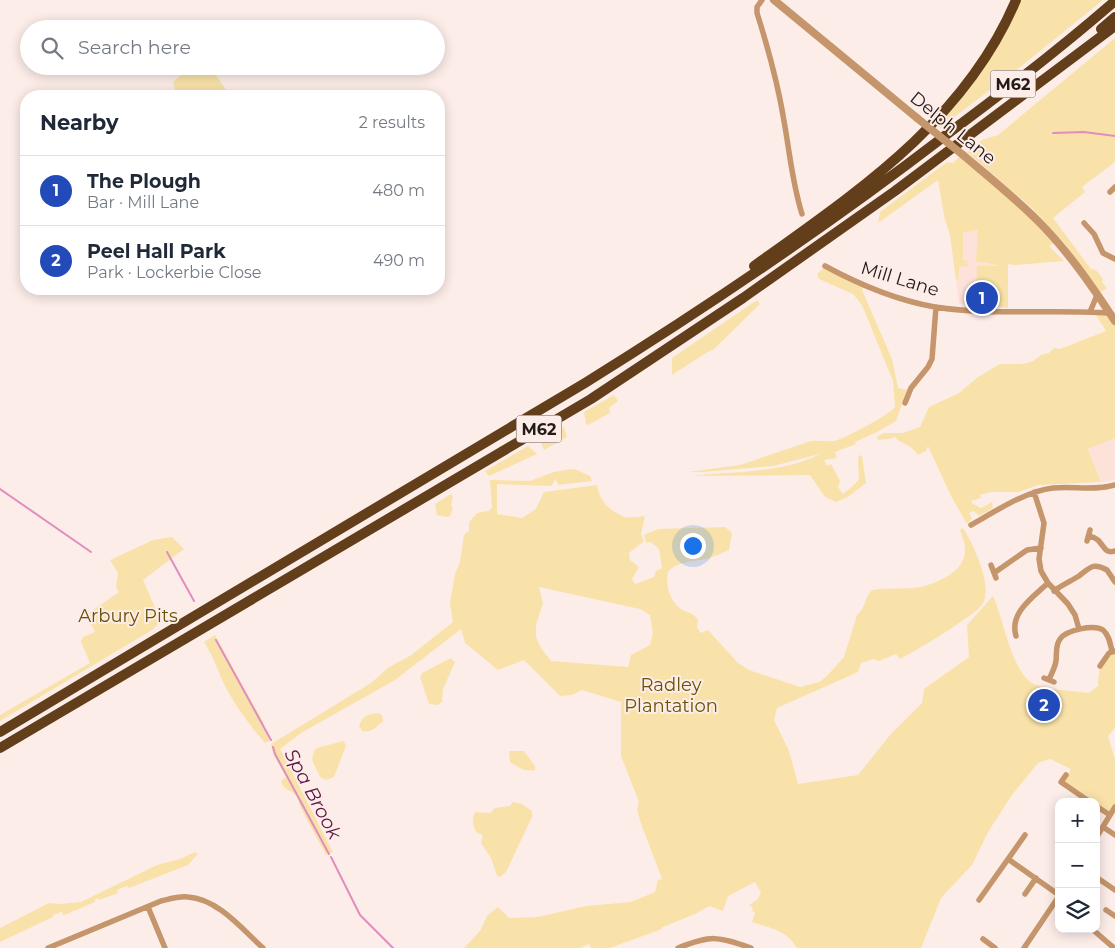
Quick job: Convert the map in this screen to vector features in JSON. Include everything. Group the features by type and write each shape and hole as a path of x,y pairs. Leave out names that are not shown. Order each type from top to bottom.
{"highway":[{"path":"585,383 802,232 906,150 941,116 973,77 998,38 1016,0"},
{"name":"M62","path":"0,731 35,712 585,383 728,292 852,206 1004,92 1115,1"},
{"name":"M62","path":"0,750 591,399 743,298 895,191 1014,101 1115,17"},
{"path":"1014,101 1115,26"}],"street":[{"path":"762,0 757,7 757,13 773,68 787,137 792,180 802,214"},
{"name":"Delph Lane","path":"774,0 994,180 1039,222 1067,253 1097,295"},
{"path":"1083,223 1094,234 1104,255 1115,259"},
{"path":"1098,261 1104,255"},
{"name":"Mill Lane","path":"825,266 879,292 936,307 992,312 1110,313"},
{"path":"1090,312 1097,295"},
{"path":"1097,295 1115,321"},
{"path":"904,403 911,388 932,359 936,307"},
{"path":"972,516 973,524 1034,492 1052,488 1098,489 1115,485"},
{"path":"1034,492 1044,523 1040,565 1043,575 1048,584 1068,604 1075,615 1079,629"},
{"path":"1089,535 1098,541 1106,551 1115,551"},
{"path":"991,565 995,576 1027,550 1041,548"},
{"path":"1054,590 1086,569 1094,566 1107,570 1115,582"},
{"path":"1016,636 1014,622 1016,616 1048,584"},
{"path":"1049,680 1056,663 1059,639 1064,634 1079,629 1092,627 1102,630 1109,637 1114,651 1100,666"},
{"path":"1066,775 1061,782 1084,798"},
{"path":"1100,832 1115,807"},
{"path":"1100,809 1110,815"},
{"path":"1103,827 1115,835"},
{"path":"979,900 1024,835"},
{"path":"1008,859 1055,892"},
{"path":"1025,894 1036,878"},
{"path":"1100,880 1115,890"},
{"path":"48,948 59,946 148,906 176,897 199,899 220,910 263,948"},
{"path":"148,906 165,948"},
{"path":"1024,948 1055,906"},
{"path":"1111,913 1115,907"},
{"path":"1098,933 1114,948"},
{"path":"678,948 699,940 715,938 751,948"},
{"path":"984,943 995,948"}],"shaded area":[{"path":"979,230 986,264 1001,265 998,307 959,304 956,280 958,279 960,266 967,267 963,261 963,231"},
{"path":"1115,438 1115,480 1101,482 1088,448"}],"green space":[{"path":"1018,0 1103,0 1024,64 940,128 935,124"},
{"path":"1115,38 1115,162 1082,187 1085,192 1053,218 1091,269 1096,270 1103,279 1102,282 1107,288 1101,292 1065,244 1032,208 967,152 982,140 998,135"},
{"path":"181,75 216,75 226,90 174,90 173,82"},
{"path":"960,156 1021,206 1054,243 1049,246 1064,261 1008,264 1008,308 998,307 1000,291 976,290 977,266 1001,266 976,261 978,230 963,232 963,260 968,261 967,267 960,266 958,280 956,280 950,235 944,216 938,180 878,223 880,212 947,162 953,163"},
{"path":"825,267 864,286 862,290 892,359 898,388 907,390 896,421 855,442 856,444 835,452 837,458 824,460 827,466 831,464 840,481 838,487 843,494 859,479 858,458 860,455 862,456 866,483 848,497 836,502 825,497 810,475 691,476 757,471 805,460 820,454 773,466 688,472 740,465 811,441 834,441 866,426 895,407 893,381 862,305 853,294 819,279 817,274"},
{"path":"757,300 760,304 714,349 672,375 672,358"},
{"path":"1101,309 1106,311 1115,324 1115,438 1088,449 1101,482 1038,485 1019,492 991,492 980,495 981,498 971,501 973,504 981,508 992,502 993,508 979,516 974,511 969,513 972,518 967,524 951,496 928,446 926,451 918,455 912,448 895,437 878,440 877,437 884,433 903,433 920,427 929,407 959,393 978,377 1000,364 1023,364 1033,361 1041,355 1049,353 1054,348 1060,349 1106,331 1096,315"},
{"path":"614,395 618,401 609,408 610,413 588,425 586,424 584,412"},
{"path":"564,427 567,437 544,450 540,440"},
{"path":"528,446 537,454 489,476 485,471"},
{"name":"Radley Plantation","path":"571,469 590,476 592,481 558,485 556,479 551,486 497,484 497,514 522,518 536,509 544,492 597,485 600,496 606,505 615,512 625,517 645,516 641,534 644,541 629,553 630,560 639,567 632,579 635,584 654,577 656,571 662,568 659,549 651,542 646,543 644,535 658,529 725,527 732,533 729,550 709,558 681,564 668,572 668,587 671,597 677,606 693,614 698,620 697,628 701,633 708,630 738,663 749,670 800,687 819,682 844,657 857,615 872,590 920,587 942,579 956,570 964,557 965,547 960,530 963,528 976,554 986,586 983,603 979,608 947,631 900,659 896,654 879,661 873,659 861,663 858,672 777,708 774,720 789,751 798,784 858,775 890,735 922,703 924,689 969,657 967,625 993,596 1013,656 1025,676 1032,683 1051,689 1089,693 1098,686 1103,662 1115,651 1115,728 1108,736 1115,759 1115,807 1112,812 1107,810 1100,805 1100,798 1089,798 1064,781 1071,769 1050,759 1038,763 1012,795 988,832 972,865 941,898 921,948 797,948 782,933 752,922 755,912 752,911 753,908 749,905 757,900 761,893 755,882 728,896 723,911 709,906 662,929 610,948 591,948 589,944 580,948 464,948 480,931 487,916 498,907 509,918 538,917 586,906 631,902 655,892 658,880 662,879 640,821 637,809 639,802 621,756 621,702 582,690 572,695 560,696 524,660 498,670 465,643 461,629 395,680 301,733 280,749 333,852 326,855 300,807 297,797 282,784 281,781 286,777 273,754 271,744 371,683 389,667 410,656 453,622 450,603 455,574 460,562 464,535 469,531 469,522 477,513 488,511 492,508 490,480 530,481 554,472","holes":["539,587 640,609 650,615 653,634 650,645 631,655 628,667 551,661 541,648 536,637 536,625 543,603"]},
{"path":"451,494 453,497 451,505 453,508 450,516 437,515 435,504"},
{"name":"Arbury Pits","path":"172,537 184,549 143,580 161,621 152,630 0,721 0,715 90,663 81,642 83,637 95,632 89,613 119,592 116,587 118,573 110,560 153,540"},
{"path":"215,635 264,724 262,725 271,740 265,743 244,717 230,695 204,642"},
{"path":"451,658 455,662 443,689 442,702 438,705 429,704 420,677 422,673"},
{"path":"379,713 382,715 383,721 371,730 362,731 359,726 364,717"},
{"path":"344,741 346,746 334,777 326,780 320,777 312,760 314,750"},
{"path":"509,751 524,751 535,766 535,770 522,769 510,762"},
{"path":"513,802 522,804 532,811 532,817 506,872 500,877 497,876 491,858 481,843 483,836 477,833 474,828 473,818 475,812 490,813 495,808 510,806"},
{"path":"195,852 198,854 188,865 129,888 127,886 117,890 118,893 99,900 98,898 94,900 95,902 67,914 63,915 62,912 53,915 53,917 0,942 0,928 49,903 81,902 157,865 180,859"}],"waterway":[{"path":"1053,133 1084,132 1115,136"},
{"path":"0,489 91,552"},
{"name":"Spa Brook","path":"167,552 194,601"},
{"name":"Spa Brook","path":"216,640 271,740"},
{"name":"Spa Brook","path":"273,747 329,854"},
{"name":"Spa Brook","path":"331,857 360,915 393,948"}],"place":[{"name":"The Plough","path":"982,298"},
{"name":"Peel Hall Park","path":"1044,705"}]}
